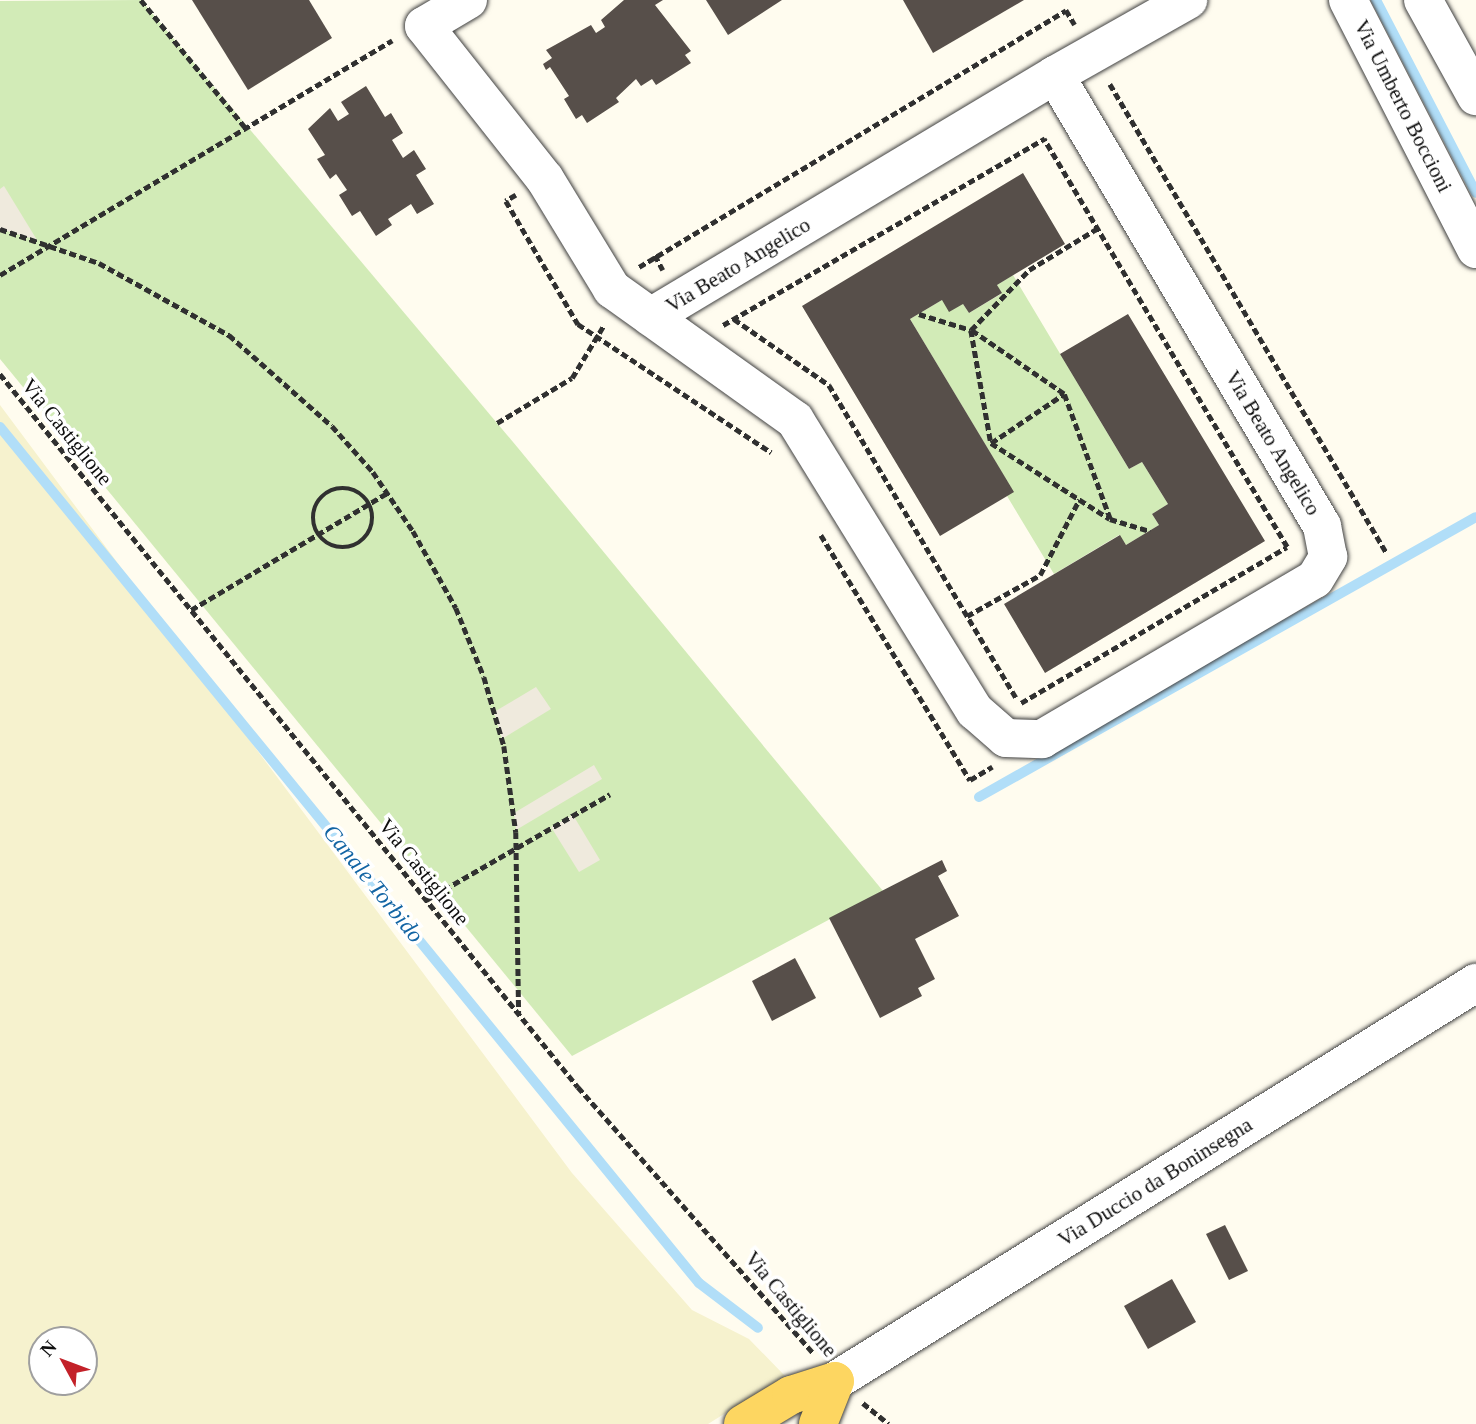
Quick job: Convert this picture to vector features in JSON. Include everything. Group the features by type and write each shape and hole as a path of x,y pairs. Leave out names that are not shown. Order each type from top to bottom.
{"main road":[{"path":"743,1424 791,1395 835,1381"},
{"path":"818,1424 835,1381"}],"street":[{"path":"424,26 468,0"},
{"path":"1055,75 1188,0"},
{"name":"Via Umberto Boccioni","path":"1348,0 1476,249"},
{"path":"1423,0 1476,96"},
{"name":"Via Beato Angelico","path":"424,26 545,178 612,289 651,317 795,420 975,711 1006,738 1042,739 1315,579 1328,556 1322,526 1055,75 651,317"},
{"name":"Via Duccio da Boninsegna","path":"835,1381 1476,983"}],"path":[{"path":"141,0 246,127"},
{"path":"1066,10 1386,552"},
{"path":"0,275 405,32 424,26"},
{"path":"734,318 829,385 1020,704 1287,547 1044,139"},
{"path":"545,178 506,201 578,324 771,452 778,464"},
{"path":"971,330 1029,270 1098,228"},
{"path":"0,229 110,269 229,335 332,426 387,492 456,608 484,677 504,747 517,847 519,1014"},
{"path":"919,314 971,330 1064,394 1110,519"},
{"path":"971,330 991,443 1110,519 1150,531"},
{"name":"Via Castiglione","path":"0,374 578,1087 785,1317 835,1381"},
{"path":"991,443 1064,394"},
{"path":"345,488 369,503 372,526 358,544 335,548 317,534 315,506 327,492 345,488"},
{"path":"191,610 387,492"},
{"path":"967,617 1040,575 1079,500"},
{"path":"820,533 970,780 1042,739"},
{"path":"426,900 610,794"}],"shaded area":[{"path":"4,186 37,240 0,229 0,189"},
{"path":"0,405 572,1173 692,1310 749,1339 785,1376 708,1424 0,1424"},
{"path":"536,687 551,709 502,739 494,712"},
{"path":"594,765 602,779 516,830 514,813"},
{"path":"573,815 600,860 579,872 551,827"}],"green space":[{"path":"141,0 518,448 883,891 572,1056 0,359 0,1"},
{"path":"1013,275 1129,469 1142,462 1168,504 1152,514 1159,525 1126,545 1119,535 1054,574 1007,496 1013,491 910,319 942,300 963,304 969,313 1001,294 997,285"}],"building":[{"path":"192,0 309,0 332,38 248,90"},
{"path":"624,0 663,0 655,5 691,51 685,55 691,63 656,85 652,79 641,86 636,79 616,98 619,102 587,123 582,115 576,119 564,99 569,96 550,67 546,70 543,64 552,58 546,50 591,25 596,33 605,27 601,20"},
{"path":"706,0 782,0 728,35"},
{"path":"903,0 1024,0 933,53"},
{"path":"366,86 385,117 391,113 403,133 392,140 403,158 414,150 426,169 416,175 434,204 417,214 411,204 388,219 392,225 376,236 360,211 352,216 339,195 347,190 336,174 330,179 317,159 325,155 308,129 330,108 338,121 349,114 341,102"},
{"path":"1023,173 1065,244 997,285 1002,293 969,313 963,304 949,312 942,300 910,319 1014,492 940,536 802,306"},
{"path":"1128,314 1265,541 1045,673 1004,604 1120,535 1126,545 1159,525 1152,514 1168,504 1142,462 1129,469 1060,354"},
{"path":"942,860 947,871 938,876 959,916 915,939 935,979 918,988 922,996 880,1018 829,918"},
{"path":"795,958 816,998 772,1021 752,981"},
{"path":"1225,1225 1248,1271 1229,1280 1206,1234"},
{"path":"1172,1279 1196,1322 1148,1349 1124,1306"}],"waterway":[{"path":"1376,0 1476,193"},
{"name":"Canale Torbido","path":"0,427 699,1283 758,1328"},
{"path":"979,797 1476,517"}]}
